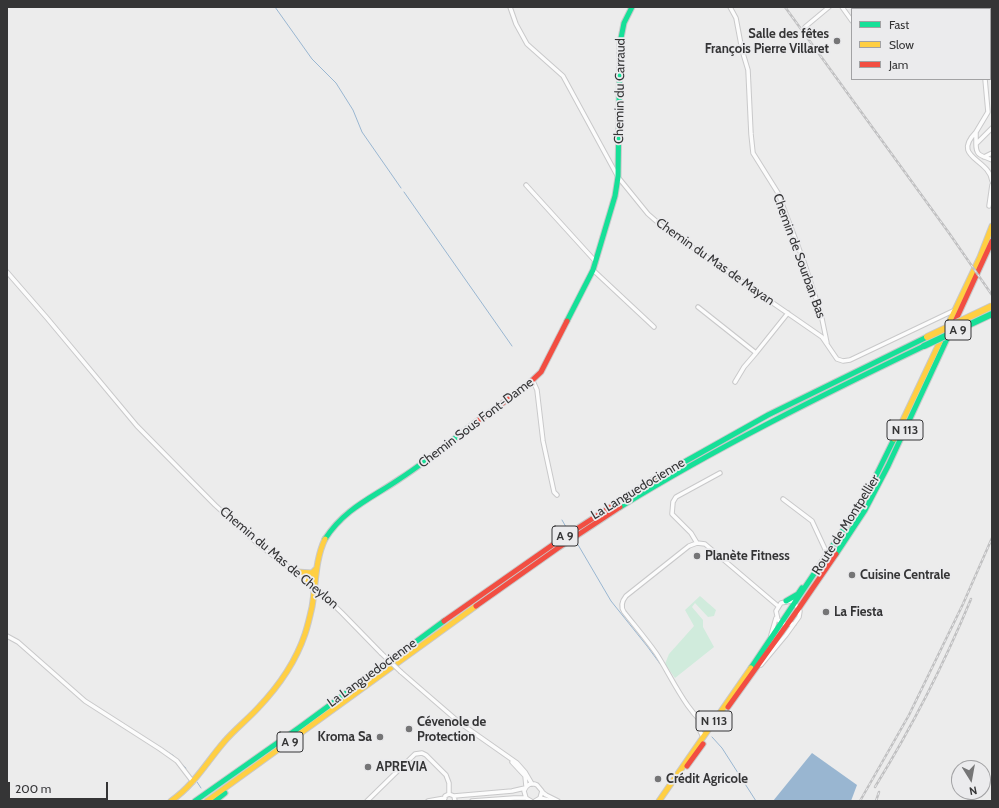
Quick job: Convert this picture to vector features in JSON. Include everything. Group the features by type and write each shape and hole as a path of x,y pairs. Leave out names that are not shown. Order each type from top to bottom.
{"main road":[{"name":"Chemin du Carraud","path":"618,177 620,43 624,23 632,7"},
{"name":"Chemin Sous Font-Dame","path":"171,801 180,795 199,776 230,734 258,708 290,666 304,636 312,607 317,568 324,541 341,518 360,502 409,472 533,380 541,372 593,270 615,196 618,177"},
{"name":"Route de Montpellier","path":"664,801 787,624 823,563 866,496 980,257 992,226"},
{"name":"Route de Montpellier","path":"797,606 872,497 888,466 992,241"},
{"name":"La Languedocienne","path":"195,801 456,611 616,502 740,430 801,398 992,306"},
{"name":"La Languedocienne","path":"207,801 529,568 619,508 671,476 745,434 992,314"},
{"path":"786,601 798,594 818,566 823,563"},
{"path":"308,581 312,573 317,568"},
{"path":"297,572 312,573"},
{"name":"Route de Montpellier","path":"659,801 769,642 787,624"},
{"path":"215,801 255,767"}],"street":[{"name":"Chemin du Mas de Mayan","path":"510,7 516,24 527,44 564,76 618,177 648,214 822,337 837,359 847,361 955,310"},
{"name":"Chemin de Sourban Bas","path":"730,7 736,18 742,50 748,70 753,153 778,193 819,307 828,346"},
{"path":"805,27 829,7"},
{"path":"842,7 851,20"},
{"path":"985,80 988,112 968,143 968,149 973,157 988,170 992,181"},
{"path":"976,144 992,128"},
{"path":"976,132 977,153"},
{"path":"973,157 977,153"},
{"path":"977,153 992,160"},
{"path":"984,157 992,153"},
{"path":"526,185 596,262"},
{"path":"989,206 992,185"},
{"path":"593,270 654,327"},
{"name":"Chemin du Mas de Cheylon","path":"7,272 138,426 215,505 259,544 314,586 380,653 464,726 520,766 532,784"},
{"path":"698,307 756,353"},
{"path":"735,382 744,367 788,313"},
{"path":"533,380 537,390 543,441 554,492 557,495"},
{"path":"697,543 691,533 673,515 673,502 679,496 720,473"},
{"path":"783,499 812,521 822,544 829,554"},
{"path":"710,727 698,718 684,700 656,653 624,612 622,601 626,596 690,546 697,543 706,544 778,606"},
{"path":"769,642 777,617 776,610 778,606 786,601 791,601 797,606 799,618 787,624 777,617"},
{"path":"7,636 18,642 85,702 177,761 193,782"},
{"path":"698,718 701,724 700,730 703,737"},
{"path":"367,801 413,755 418,754 426,755 446,775 451,795 455,801"},
{"name":"Chemin du Mas de Cheylon","path":"504,754 521,770 525,776 526,787 524,793 526,798"},
{"path":"428,801 444,799 451,795 512,791 532,784 537,784 546,795 558,801"},
{"path":"535,801 540,798 542,791"},
{"path":"472,801 512,798 526,798 531,801"},
{"path":"540,798 552,801"}],"green space":[{"path":"700,596 716,610 714,616 708,617 695,603 692,607 703,620 703,627 714,647 675,678 665,664 669,654 694,626 685,610"}],"water":[{"path":"812,753 857,785 851,801 773,801"}],"waterway":[{"path":"275,7 312,59 336,83 353,110 362,132 401,188"},
{"path":"404,192 512,346"},
{"path":"562,520 566,527"},
{"path":"577,543 611,601 661,665"},
{"path":"7,634 16,639"},
{"path":"712,737 722,748 756,801"},
{"path":"152,742 174,756 186,768"},
{"path":"197,782 201,788"}],"railway":[{"path":"785,7 949,233 992,295"},
{"path":"860,801 909,715 963,604 992,538"},
{"path":"875,787 927,695 971,599"},
{"path":"876,801 879,792"}],"traffic: fast":[{"path":"567,321 593,270 615,196 618,177 620,43 624,23 632,7"},
{"path":"924,346 992,314"},
{"path":"836,554 865,510 888,466 953,326"},
{"path":"654,479 768,415 927,337"},
{"path":"620,507 732,443 846,384 924,346"},
{"path":"325,539 341,519 350,511 420,465 476,422"},
{"path":"751,668 866,496 894,439"},
{"path":"786,601 798,594 802,588"},
{"path":"195,801 300,727 444,621"},
{"path":"215,801 225,793"}],"traffic: slow":[{"path":"991,50 992,54"},
{"path":"894,439 980,257 992,226"},
{"path":"927,337 992,306"},
{"path":"171,801 193,781 217,750 265,700 279,682 297,654 308,624 312,607 319,555 325,539"},
{"path":"308,581 316,569"},
{"path":"297,572 312,573"},
{"path":"207,801 476,606"},
{"path":"659,801 751,668"}],"traffic: jam":[{"path":"953,326 992,241"},
{"path":"476,422 524,388 541,372 567,321"},
{"path":"444,621 561,539 654,479"},
{"path":"476,606 558,548 620,507"},
{"path":"728,707 836,554"},
{"path":"687,766 703,744"}],"place":[{"name":"Salle des fêtes François Pierre Villaret","path":"837,41"},
{"name":"Planète Fitness","path":"697,556"},
{"name":"Cuisine Centrale","path":"852,575"},
{"name":"La Fiesta","path":"826,612"},
{"name":"Cévenole de Protection","path":"409,729"},
{"name":"Kroma Sa","path":"380,737"},
{"name":"APREVIA","path":"368,767"},
{"name":"Crédit Agricole","path":"658,779"}]}
